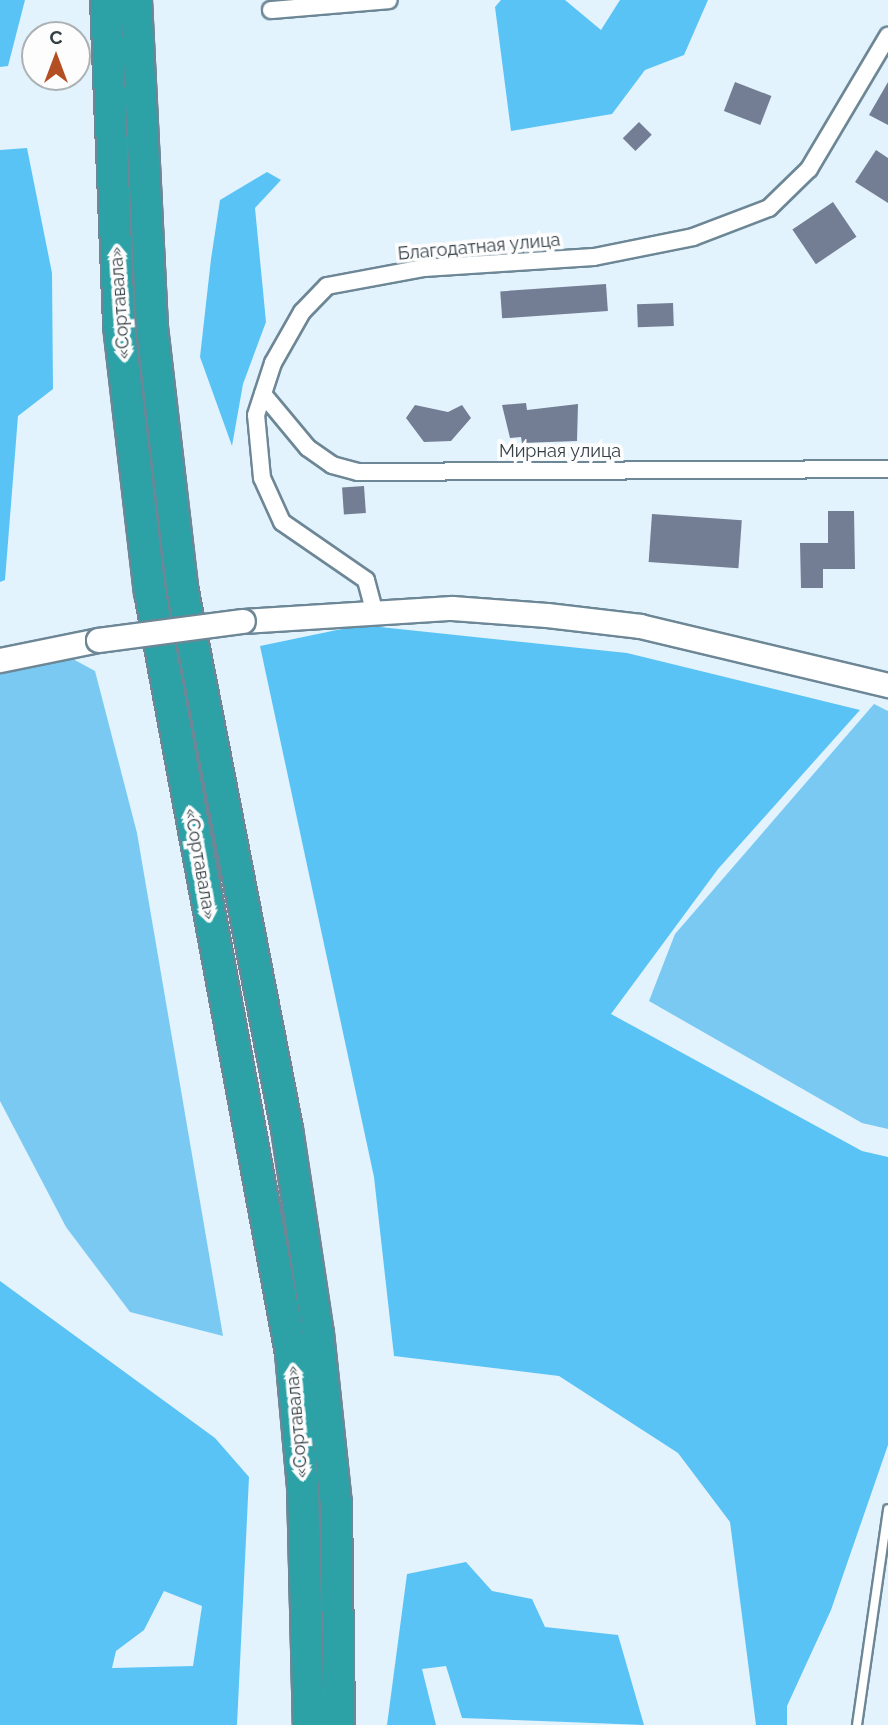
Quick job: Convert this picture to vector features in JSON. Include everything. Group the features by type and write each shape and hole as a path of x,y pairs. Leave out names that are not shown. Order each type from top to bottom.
{"highway":[{"name":"«Сортавала»","path":"106,0 119,326 150,592 291,1353 303,1487 309,1725"},
{"name":"«Сортавала»","path":"136,0 152,327 182,587 287,1129 318,1333 336,1503 339,1725"}],"street":[{"path":"271,10 389,0"},
{"name":"Благодатная улица","path":"374,610 366,580 282,522 262,478 256,415 263,394 302,312 327,286 424,268 594,257 693,237 769,208 809,169 888,36"},
{"name":"Мирная улица","path":"263,394 308,448 332,465 358,472 888,469"},
{"path":"0,660 98,640 243,621 374,610 452,608 640,626 881,683"}],"lane":[{"path":"857,1725 888,1509"}],"shaded area":[{"path":"0,0 25,0 8,66 0,67"},
{"path":"501,0 565,0 601,30 620,0 708,0 684,55 645,70 612,114 511,131 495,7"},
{"path":"27,148 52,273 53,389 18,416 5,580 0,582 0,150"},
{"path":"267,172 281,180 255,208 266,322 243,384 232,446 200,357 211,259 220,200"},
{"path":"361,625 627,653 860,710 718,869 611,1014 862,1151 888,1157 888,1445 831,1610 787,1706 787,1725 756,1725 730,1522 678,1453 559,1376 394,1356 374,1177 260,646"},
{"path":"71,658 95,671 137,833 223,1336 130,1312 66,1227 0,1101 0,674"},
{"path":"874,704 888,711 888,1129 862,1123 649,1001 675,934"},
{"path":"0,1281 215,1438 249,1477 237,1725 0,1725","holes":["164,1591 202,1606 193,1666 112,1668 116,1651 144,1630"]},
{"path":"466,1562 492,1591 532,1599 545,1627 618,1635 644,1725 462,1718 446,1666 422,1669 436,1725 387,1725 407,1574"}],"building":[{"path":"735,82 771,96 760,125 724,111"},
{"path":"888,82 888,125 869,115"},
{"path":"639,122 652,135 635,151 623,138"},
{"path":"876,150 888,158 888,203 855,182"},
{"path":"833,202 856,237 816,264 792,229"},
{"path":"606,284 608,311 502,318 500,291"},
{"path":"673,303 674,326 638,327 637,304"},
{"path":"526,403 527,410 578,404 577,441 522,443 521,437 510,438 502,405"},
{"path":"415,405 448,412 462,405 471,418 451,441 424,442 406,418"},
{"path":"364,486 366,513 344,514 342,488"},
{"path":"828,511 854,511 855,569 823,569 823,588 801,588 800,543 828,543"},
{"path":"652,514 742,520 738,568 649,562"}]}
